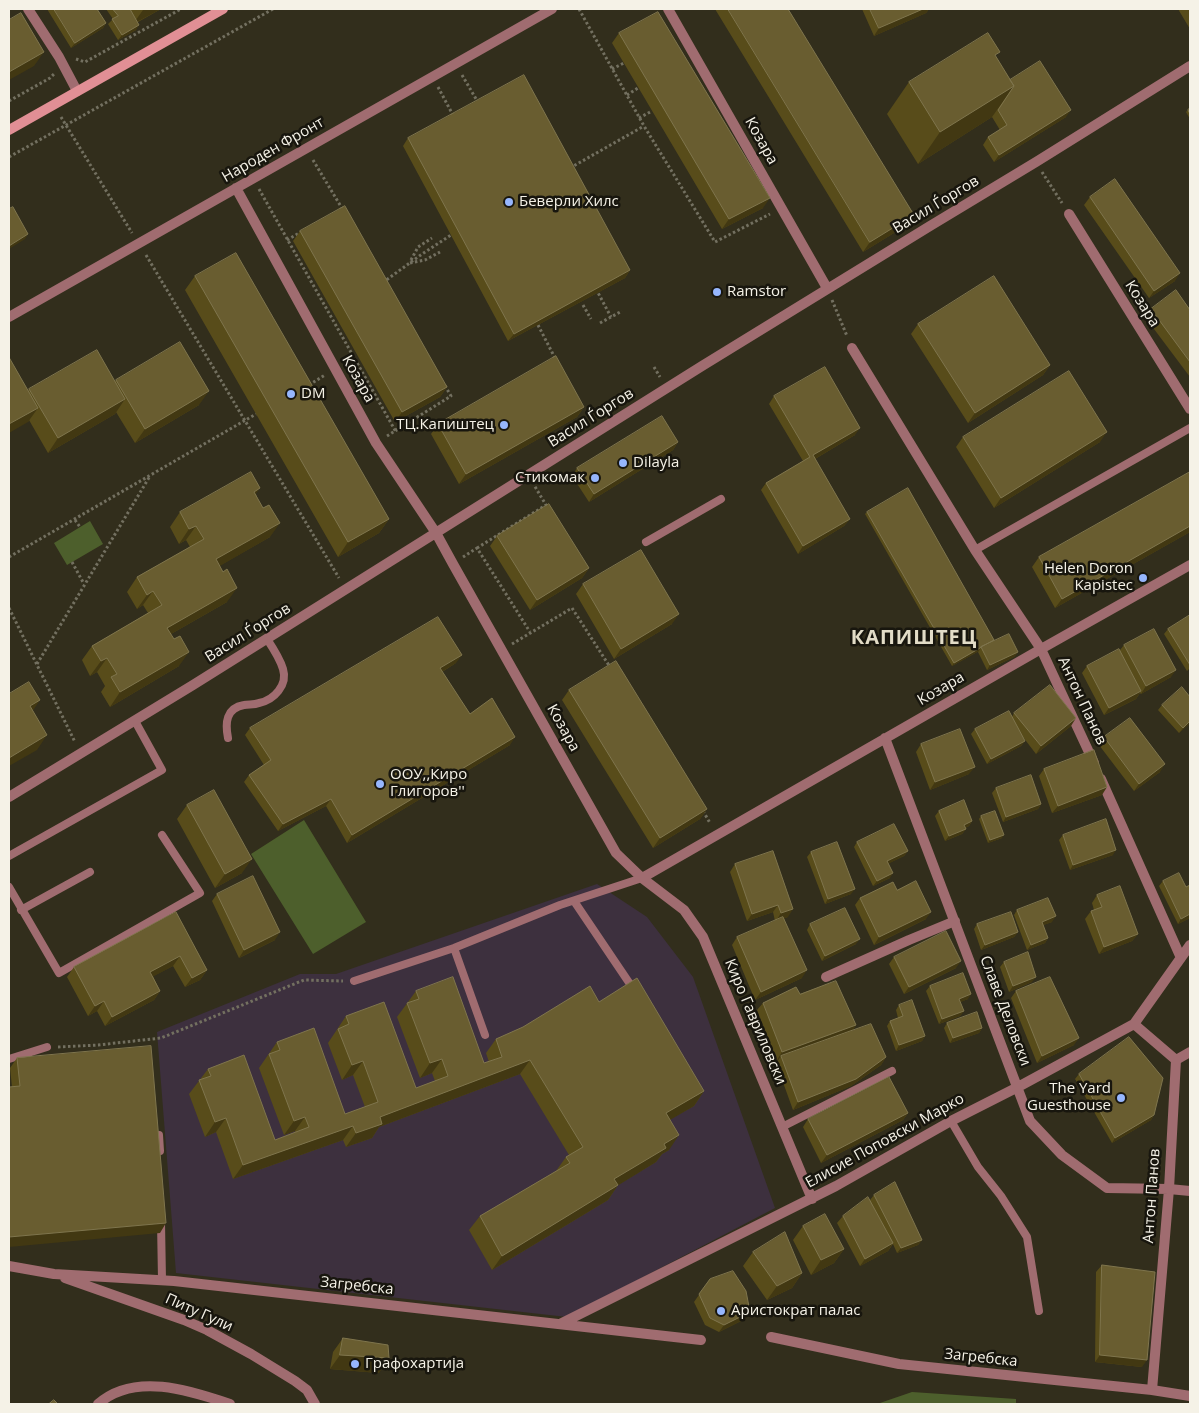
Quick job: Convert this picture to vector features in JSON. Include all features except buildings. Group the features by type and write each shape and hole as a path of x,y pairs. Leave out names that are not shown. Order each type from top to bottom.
{"street":[{"path":"28,9 59,56 78,91"},
{"path":"9,130 223,9"},
{"name":"Народен Фронт","path":"9,317 552,9"},
{"name":"Козара","path":"668,9 827,288"},
{"name":"Васил Ѓоргов","path":"9,797 267,639 827,288 1036,162 1190,66"},
{"name":"Козара","path":"236,188 376,443 436,533 616,853 642,878 1190,564"},
{"name":"Козара","path":"1069,214 1190,410"},
{"path":"852,348 975,550 1041,649"},
{"name":"Антон Панов","path":"1041,649 1181,958"},
{"name":"Славе Деловски","path":"885,738 1030,1121 1062,1155 1107,1188 1169,1188 1190,1191"},
{"name":"Киро Гавриловски","path":"642,878 684,910 703,937 812,1198"},
{"path":"826,977 955,921"},
{"name":"Елисие Поповски Марко","path":"560,1324 812,1198 951,1120 1018,1087 1134,1024 1190,945"},
{"path":"1134,1024 1176,1060 1190,1052"},
{"name":"Антон Панов","path":"1152,1390 1169,1188 1176,1060"},
{"name":"Загребска","path":"9,1266 54,1274 162,1280 701,1340"},
{"name":"Питу Гули","path":"54,1274 208,1330 295,1381 307,1390 315,1404"},
{"name":"Загребска","path":"771,1338 898,1364 1152,1390 1190,1396"},
{"path":"98,1404 114,1393 134,1388 158,1386 198,1393 230,1404"}],"lane":[{"path":"975,550 1190,428"},
{"path":"646,542 721,499"},
{"path":"228,738 226,727 231,710 243,705 262,703 281,689 284,671 267,639"},
{"path":"9,856 162,770 135,721"},
{"path":"9,887 59,973 200,893 162,835"},
{"path":"21,910 90,872"},
{"path":"354,981 454,948 574,901 642,878"},
{"path":"574,901 638,997"},
{"path":"454,948 485,1035"},
{"path":"9,1058 48,1047"},
{"path":"782,1127 892,1072"},
{"path":"951,1120 978,1167 1001,1196 1027,1237 1039,1311"},
{"path":"159,1135 160,1155"},
{"path":"160,1212 162,1280"}],"path":[{"path":"71,55 85,62 181,9"},
{"path":"9,157 273,9"},
{"path":"579,9 639,118 715,242 782,208"},
{"path":"612,69 624,63"},
{"path":"9,101 50,78 54,74 55,68"},
{"path":"438,87 454,117"},
{"path":"627,95 638,88"},
{"path":"470,89 482,110"},
{"path":"54,104 346,589"},
{"path":"639,118 652,111"},
{"path":"566,170 644,126"},
{"path":"306,148 346,215"},
{"path":"1036,162 1069,214"},
{"path":"252,178 334,318 396,432"},
{"path":"287,240 303,231"},
{"path":"385,281 451,235"},
{"path":"410,263 418,247 432,238"},
{"path":"410,263 426,260 440,252"},
{"path":"380,273 390,289"},
{"path":"593,284 611,317"},
{"path":"827,288 852,348"},
{"path":"583,305 591,319"},
{"path":"600,323 622,311"},
{"path":"538,325 557,363"},
{"path":"376,443 451,396 442,380"},
{"path":"9,557 256,414"},
{"path":"453,564 546,505 527,475"},
{"path":"37,664 150,476"},
{"path":"75,520 80,527"},
{"path":"477,548 530,632"},
{"path":"72,562 84,585"},
{"path":"9,608 81,753"},
{"path":"502,650 572,608 615,674"},
{"path":"701,809 706,817"},
{"path":"48,1047 98,1045 161,1038 304,980 354,981"}],"shaded area":[{"path":"597,884 647,917 693,977 775,1208 567,1317 176,1273 157,1032 300,974 336,974"}],"green space":[{"path":"90,521 103,544 67,565 54,543"},
{"path":"304,820 366,922 313,954 251,854"},
{"path":"912,1392 1016,1399 1016,1404 877,1404"}],"place":[{"name":"Беверли Хилс","path":"509,202"},
{"name":"Ramstor","path":"717,292"},
{"name":"DM","path":"291,394"},
{"name":"ТЦ.Капиштец","path":"504,425"},
{"name":"Dilayla","path":"623,463"},
{"name":"Стикомак","path":"595,478"},
{"name":"Helen Doron Kapistec","path":"1143,578"},
{"name":"ООУ,,Киро Глигоров''","path":"380,784"},
{"name":"The Yard Guesthouse","path":"1121,1098"},
{"name":"Аристократ палас","path":"721,1311"},
{"name":"Графохартија","path":"355,1364"}],"district":[{"name":"КАПИШТЕЦ","path":"914,638"}]}
